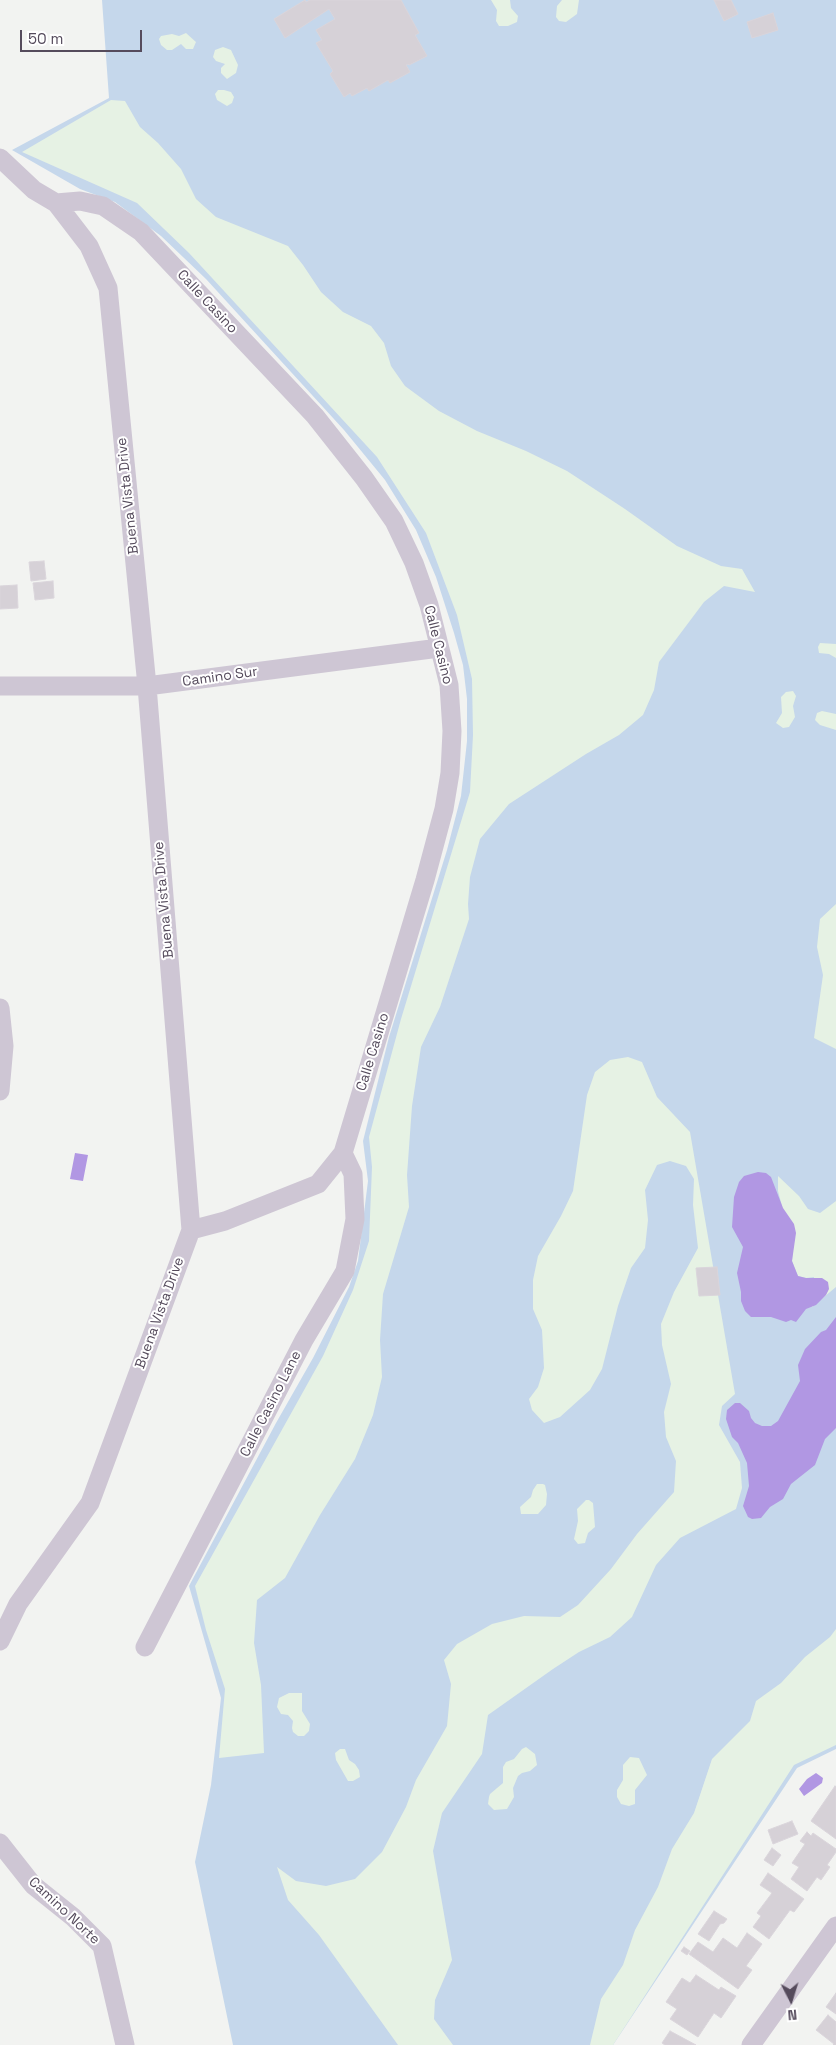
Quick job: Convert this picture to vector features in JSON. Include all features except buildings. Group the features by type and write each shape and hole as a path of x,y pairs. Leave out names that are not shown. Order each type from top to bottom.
{"street":[{"name":"Buena Vista Drive","path":"0,158 34,190 56,203 90,246 108,288 147,686 191,1230 90,1503 18,1604 0,1641"},
{"name":"Calle Casino","path":"56,203 80,201 103,206 141,232 315,416 364,478 394,521 414,562 426,596 449,684 452,731 450,773 444,809 425,880 343,1153 318,1184 225,1221 191,1230"},
{"name":"Camino Sur","path":"0,686 147,686 439,648"},
{"path":"0,1008 4,1046 0,1091"},
{"name":"Calle Casino Lane","path":"145,1647 304,1340 345,1271 355,1219 353,1174 343,1153"},
{"name":"Camino Norte","path":"0,1843 33,1884 73,1917 102,1946 124,2045"},
{"path":"751,2045 836,1926"}],"shaded area":[{"path":"102,0 836,0 836,1749 797,1768 613,2045 233,2045 195,1862 211,1785 221,1698 189,1586 313,1358 349,1287 358,1261 368,1181 363,1141 389,1037 447,850 461,796 467,741 467,699 463,665 454,633 436,577 416,530 385,480 344,430 206,279 161,236 115,202 80,189 12,150 109,98"},
{"path":"75,1153 88,1155 83,1181 70,1179"},
{"path":"758,1172 766,1173 771,1177 783,1208 794,1224 796,1233 792,1261 798,1276 822,1278 828,1282 829,1289 826,1295 816,1305 806,1309 796,1322 791,1320 786,1322 771,1317 751,1317 745,1311 741,1301 737,1273 743,1247 732,1227 734,1197 739,1182 744,1176"},
{"path":"836,1317 836,1428 825,1439 815,1465 791,1484 783,1499 770,1507 761,1518 752,1519 748,1517 743,1506 749,1486 747,1463 738,1443 732,1437 726,1419 727,1410 735,1403 740,1403 749,1411 755,1423 762,1426 771,1426 778,1421 800,1381 798,1365 805,1349 821,1332 826,1330"},
{"path":"816,1773 823,1778 822,1783 804,1796 799,1789 807,1779"}],"sand":[{"path":"491,0 510,0 511,8 518,16 517,22 508,26 499,26 496,21 497,10"},
{"path":"562,0 579,0 577,14 566,22 559,21 556,17 557,6"},
{"path":"186,33 196,42 193,49 186,49 181,44 172,50 167,50 161,45 159,39 161,36 172,34 179,36"},
{"path":"223,47 231,50 238,65 236,73 227,79 221,73 221,68 225,64 216,61 213,57 215,50"},
{"path":"218,90 231,92 234,97 232,103 227,106 217,100 215,94"},
{"path":"111,100 125,101 140,127 158,143 181,169 196,199 216,217 288,246 321,292 343,312 371,326 384,343 391,366 405,386 439,411 477,431 526,451 567,471 677,546 721,566 742,569 755,592 724,586 704,602 659,662 654,690 643,715 619,735 509,804 480,839 470,877 469,919 440,1007 421,1047 412,1106 407,1175 409,1207 383,1294 380,1340 382,1377 373,1415 355,1459 320,1515 285,1578 257,1600 254,1643 261,1685 264,1753 219,1758 225,1689 206,1630 195,1586 323,1356 353,1290 369,1241 372,1167 369,1137 401,1019 470,792 473,735 472,679 457,615 426,533 377,457 189,253 137,203 22,152"},
{"path":"820,643 836,644 836,658 829,654 819,653 818,647"},
{"path":"793,691 796,696 793,706 795,717 789,727 783,728 776,723 782,713 781,697 786,692"},
{"path":"822,711 836,714 836,730 820,725 815,720 817,713"},
{"path":"836,904 836,1049 814,1038 823,975 817,947 820,919"},
{"path":"628,1057 642,1062 657,1097 690,1132 735,1394 722,1406 719,1425 740,1462 742,1488 736,1509 680,1538 656,1565 632,1617 610,1637 579,1652 488,1715 482,1754 442,1813 433,1851 452,1960 435,2000 434,2019 453,2045 398,2045 319,1935 288,1900 277,1867 296,1881 326,1886 355,1879 382,1852 406,1807 416,1780 447,1726 451,1684 444,1660 457,1644 492,1624 524,1616 560,1617 578,1605 611,1569 637,1534 674,1492 676,1461 666,1437 664,1412 671,1384 662,1345 661,1324 674,1292 698,1248 693,1205 694,1179 686,1166 670,1161 657,1165 645,1190 648,1220 645,1248 631,1268 618,1306 602,1369 590,1390 560,1417 544,1423 532,1410 529,1399 538,1387 544,1368 542,1330 533,1309 533,1280 538,1256 573,1191 587,1095 595,1072 610,1060"},
{"path":"778,1176 799,1196 808,1209 820,1213 836,1201 836,1287 812,1307 814,1277 798,1276 792,1261 793,1248 778,1191"},
{"path":"537,1484 545,1485 547,1494 546,1505 538,1514 521,1514 520,1507 531,1497"},
{"path":"586,1500 593,1503 595,1527 588,1533 585,1543 578,1544 574,1539 578,1521 577,1509"},
{"path":"836,1629 836,1745 794,1765 613,2045 590,2045 601,1999 623,1965 635,1930 658,1887 672,1849 694,1813 712,1759 750,1721 756,1701 781,1683 805,1657 830,1637"},
{"path":"289,1693 302,1693 302,1711 310,1724 309,1731 304,1736 298,1736 293,1732 293,1721 288,1715 281,1714 277,1707 279,1698"},
{"path":"526,1747 535,1754 537,1765 530,1771 518,1776 513,1788 514,1797 507,1809 494,1810 488,1804 489,1797 503,1783 503,1767 506,1762 514,1759"},
{"path":"340,1749 345,1749 349,1760 359,1770 360,1777 353,1781 348,1781 336,1760 335,1753"},
{"path":"630,1757 639,1758 647,1775 635,1790 635,1804 629,1806 621,1804 617,1797 617,1790 623,1780 623,1765"}]}
